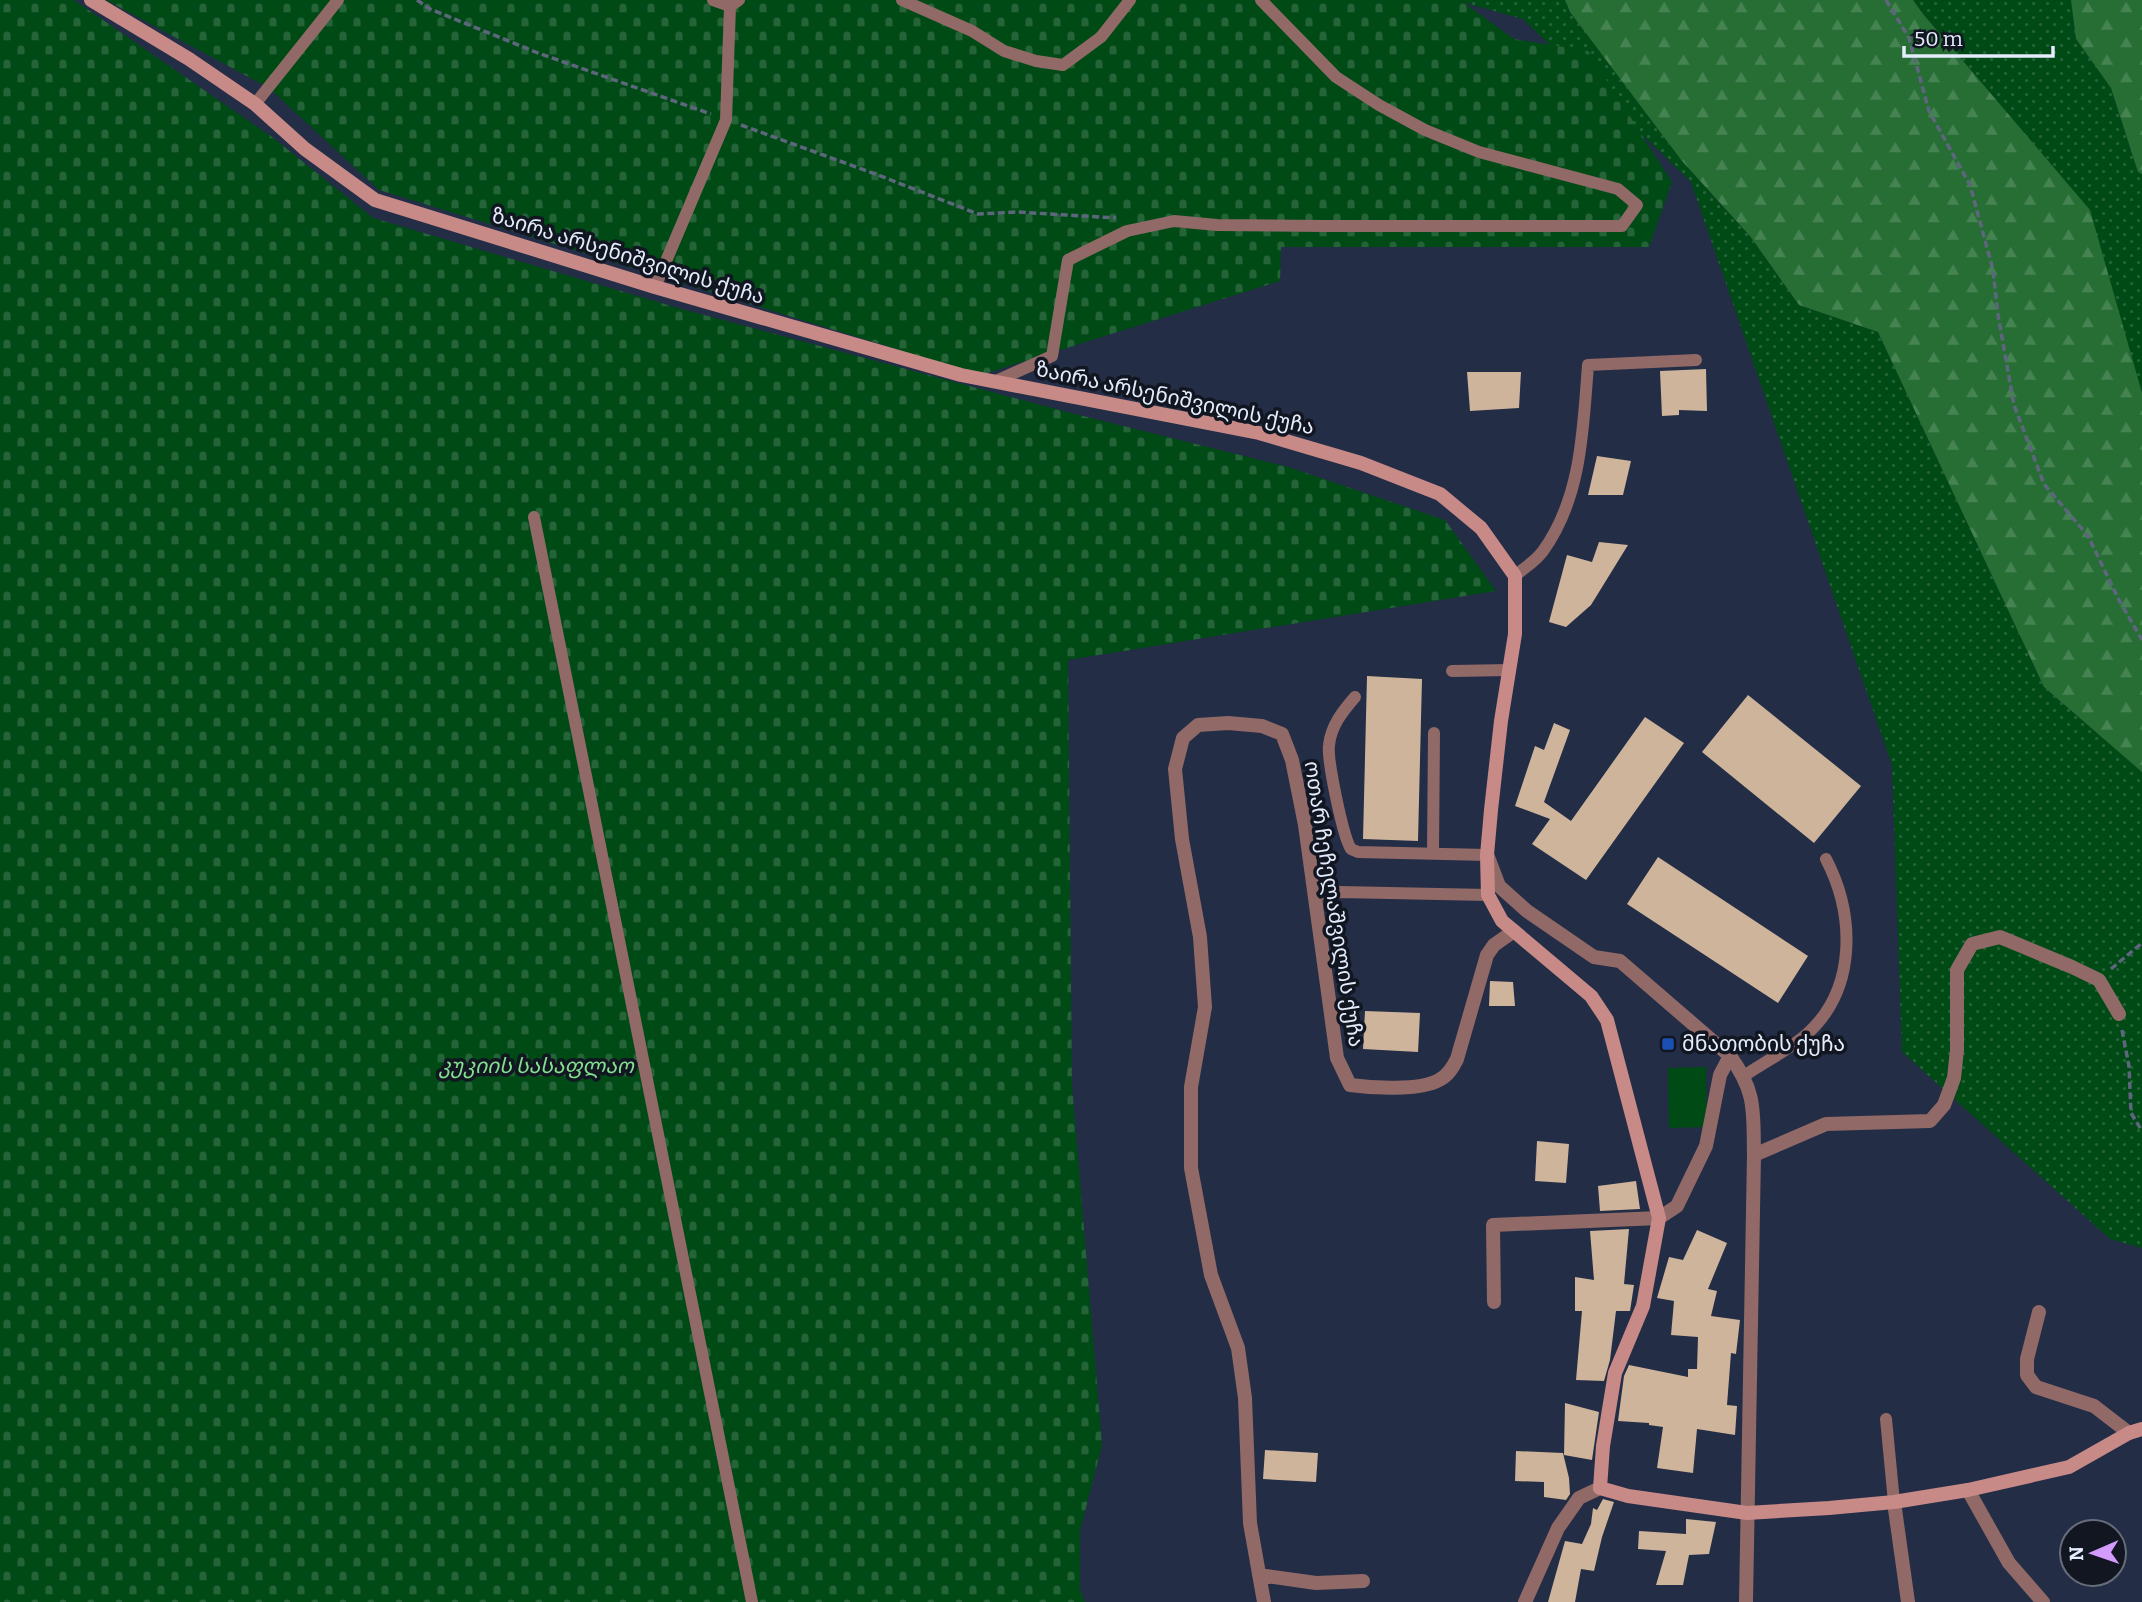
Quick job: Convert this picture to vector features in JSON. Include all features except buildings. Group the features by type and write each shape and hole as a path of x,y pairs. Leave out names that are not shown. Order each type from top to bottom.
{"street":[{"name":"ზაირა არსენიშვილის ქუჩა","path":"91,0 189,59 255,104 304,149 375,200 655,287 961,375 1259,433 1361,463 1440,494 1481,528 1514,576"},
{"path":"1514,576 1515,634 1501,721 1487,855 1488,895 1502,921 1591,996 1607,1020 1659,1219 1643,1306 1615,1373 1603,1446 1600,1488"},
{"name":"ოთარ ჩეჩელაშვილის ქუჩა","path":"1264,1602 1250,1523 1245,1398 1238,1348 1212,1275 1191,1168 1191,1087 1205,1007 1200,937 1182,839 1175,769 1183,738 1198,725 1228,723 1262,726 1282,734 1292,760 1315,895 1336,1059 1350,1085 1384,1089 1417,1085 1438,1081 1451,1070 1457,1059 1487,955 1494,945 1514,931"},
{"path":"1487,855 1499,886 1527,911 1594,957 1620,961 1730,1056 1744,1076 1752,1101 1754,1155 1746,1602"},
{"path":"1754,1155 1826,1124 1930,1121 1944,1105 1954,1078 1957,1050 1957,970 1972,944 2000,937 2099,980 2119,1014"},
{"path":"1494,1302 1493,1225 1659,1219 1677,1206 1706,1146 1720,1075 1730,1056"},
{"path":"2039,1312 2027,1359 2027,1375 2036,1387 2094,1406 2135,1431"},
{"path":"1525,1602 1558,1528 1579,1498 1600,1488 1628,1496 1747,1513 1894,1502 1968,1490 2069,1467 2135,1431"},
{"path":"1968,1490 2009,1563 2043,1602"},
{"path":"1894,1502 1908,1602"},
{"path":"1259,1575 1316,1583 1363,1581"}],"lane":[{"path":"255,104 338,0"},
{"path":"655,287 726,120 735,3 712,0"},
{"path":"902,0 972,31 1004,51 1036,61 1063,65 1101,37 1130,0"},
{"path":"996,381 1052,356 1068,260 1127,231 1174,221 1217,225 1622,226 1637,205 1618,189 1479,152 1414,124 1336,77 1261,0"},
{"path":"1514,576 1541,554 1557,530 1569,499 1581,453 1588,365 1696,360"},
{"path":"534,517 752,1602"},
{"path":"1452,671 1510,670"},
{"path":"1355,697 1341,713 1328,747 1346,842 1351,849 1358,852 1487,855"},
{"path":"1433,853 1434,733"},
{"path":"1744,1076 1807,1034 1833,1000 1844,970 1849,944 1836,878 1826,859"},
{"path":"1315,895 1340,892 1488,895"},
{"path":"1886,1419 1894,1502"}],"path":[{"path":"416,0 430,9 538,53 878,175 978,214 1017,212 1122,218"},
{"path":"1886,0 1909,38 1929,111 1970,185 1993,270 2014,405 2044,484 2088,536 2142,640"},
{"path":"2099,980 2142,943"},
{"path":"2119,1014 2129,1066 2131,1113 2142,1131"}],"green space":[{"name":"კუკიის სასაფლაო","path":"0,0 74,0 272,137 373,218 678,308 1067,412 1288,467 1445,520 1496,591 1068,660 1072,1085 1102,1445 1080,1531 1080,1589 1085,1602 0,1602"},
{"path":"106,0 1460,0 1514,39 1588,51 1672,182 1649,247 1281,247 1280,281 981,375 379,190 269,88"},
{"path":"1455,0 1565,0 1570,12 1682,161 1750,236 1799,305 1878,332 2044,687 2142,772 2142,1248 2110,1239 1902,1052 1892,765 1691,182 1523,19"},
{"path":"1565,0 1913,0 2090,210 2142,393 2142,772 2044,687 1878,332 1799,305 1750,236 1682,161 1570,12"},
{"path":"1913,0 2071,0 2076,39 2111,88 2138,172 2142,174 2142,393 2089,210"},
{"path":"2071,0 2142,0 2142,174 2138,172 2111,88 2076,39"},
{"path":"1706,1067 1707,1127 1669,1128 1668,1068"}],"place":[{"name":"მნათობის ქუჩა","path":"1668,1044"}]}
